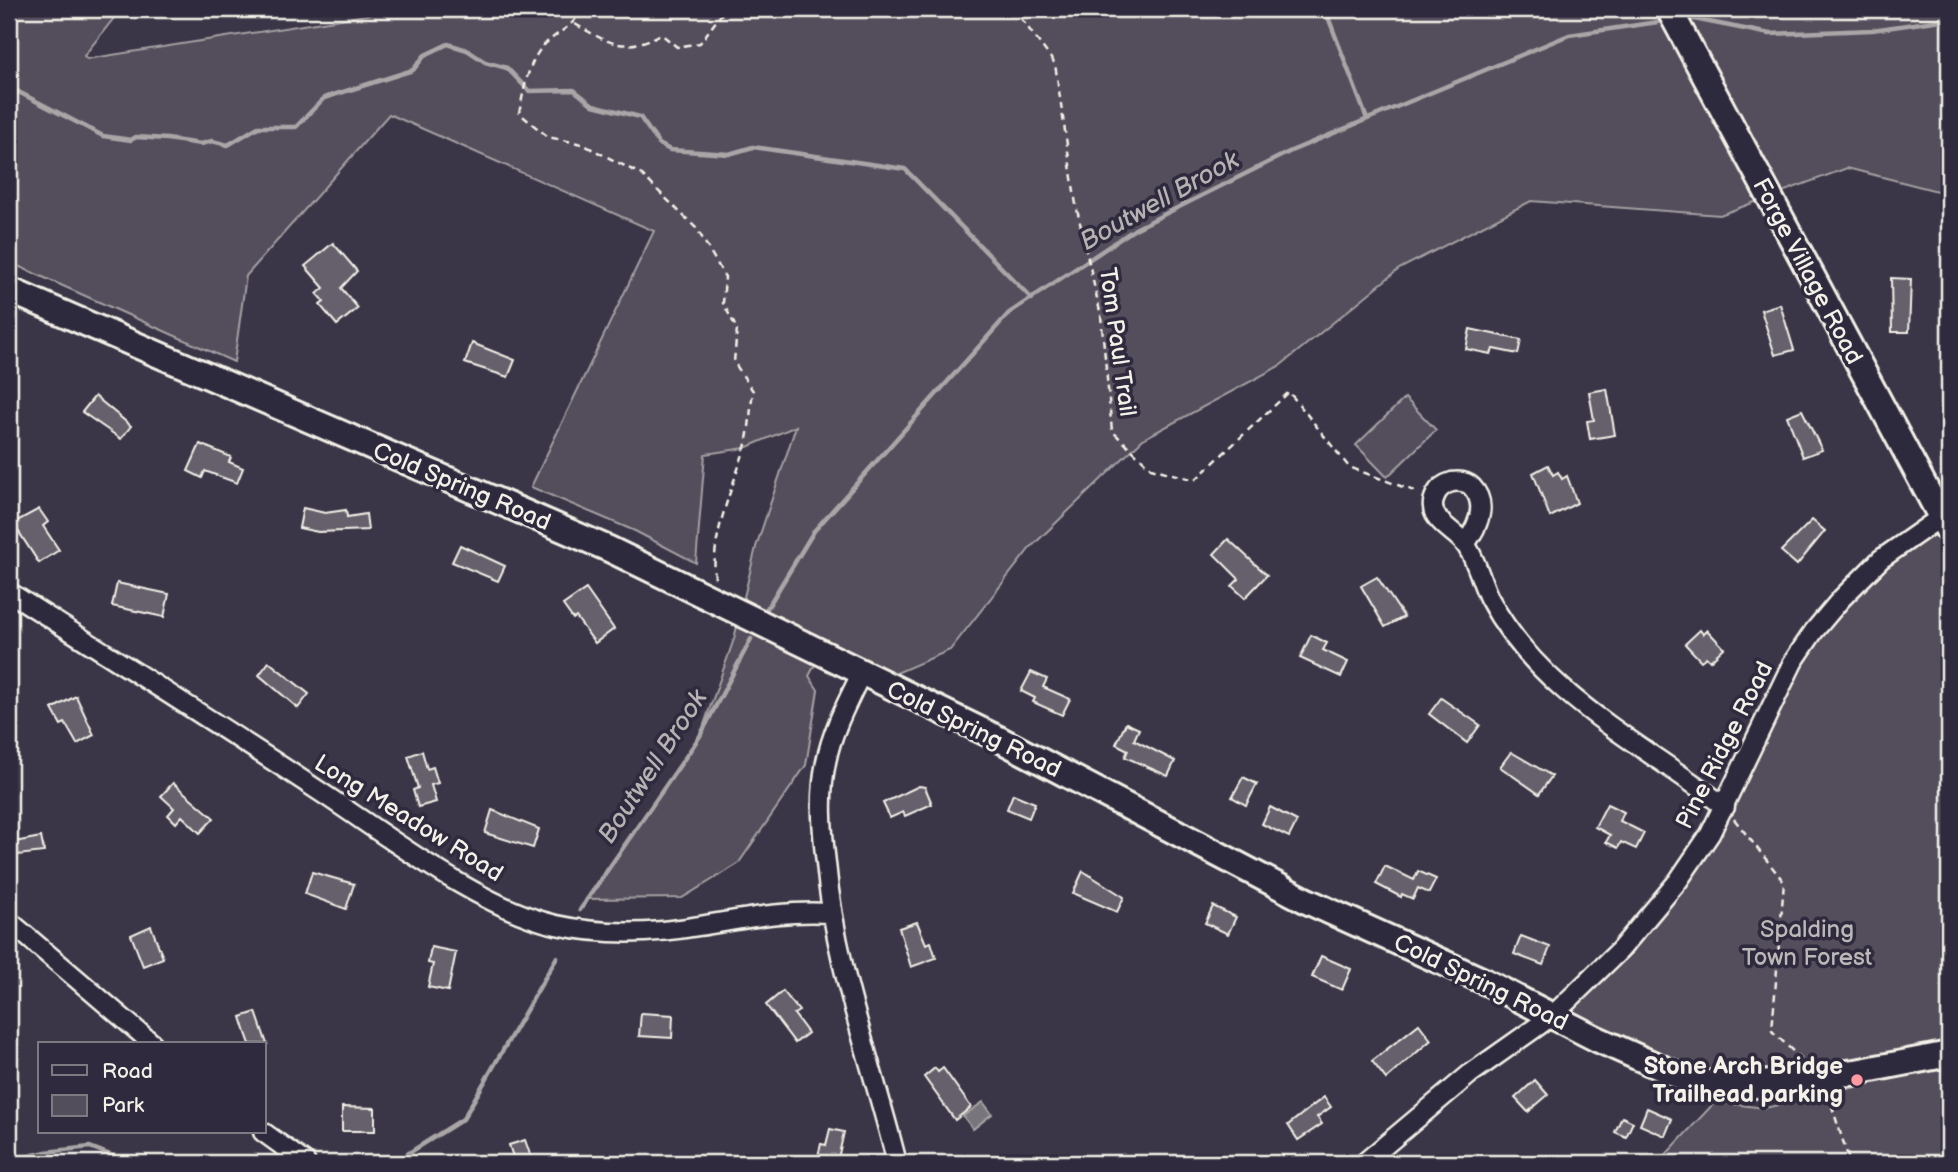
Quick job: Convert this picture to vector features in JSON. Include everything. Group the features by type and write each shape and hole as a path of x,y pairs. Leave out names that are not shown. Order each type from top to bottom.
{"street":[{"name":"Forge Village Road","path":"1669,9 1945,525"},
{"name":"Cold Spring Road","path":"9,290 609,549 999,739 1307,901 1552,1016 1597,1040 1684,1078 1704,1083 1747,1086 1949,1054"},
{"name":"Pine Ridge Road","path":"1364,1163 1470,1074 1552,1016 1603,968 1654,910 1703,843 1725,807 1793,662 1814,631 1841,598 1881,559 1945,525"},
{"path":"1465,544 1499,616 1544,671 1623,737 1686,776 1725,807"},
{"name":"Long Meadow Road","path":"9,592 423,859 486,897 529,918 558,926 620,933 697,927 784,912 830,913"},
{"path":"861,674 834,730 822,788 822,827 830,913 848,997 897,1163"},
{"path":"9,921 151,1042"},
{"path":"266,1134 306,1163"}],"path":[{"path":"583,9 575,24 543,47 530,70 519,113 548,136 582,144 642,175 697,229 724,277 723,303 737,329 734,362 753,391 745,448 713,560 716,600"},
{"path":"575,24 605,41 640,46 661,34 677,47 700,43 724,9"},
{"name":"Tom Paul Trail","path":"1014,9 1055,64 1076,205 1101,316 1112,431 1151,468 1195,480 1289,392 1349,467 1414,491"},
{"path":"1725,807 1784,882 1772,1031 1820,1076 1849,1160 1856,1163"}],"green space":[{"path":"9,9 121,9 84,56 87,59 404,9 418,13 426,9 1648,9 1653,15 1672,9 1949,11 1949,194 1847,168 1720,215 1531,201 1399,269 1281,365 1143,439 1030,548 950,650 892,675 826,644 809,676 818,690 806,765 738,864 682,898 586,899 700,736 734,639 756,547 796,426 745,448 705,454 696,563 635,531 531,487 654,231 389,114 246,276 234,362 9,262"},
{"path":"1405,398 1436,430 1387,477 1356,445"},
{"name":"Spalding Town Forest","path":"1941,517 1949,532 1949,1163 1658,1163 1715,1102 1765,1108 1869,1084 1747,1086 1684,1078 1552,1016 1710,834 1750,748 1841,599"}],"shaded area":[{"path":"983,1102 992,1114 973,1129 963,1116"}],"building":[{"path":"333,243 357,271 341,288 358,308 337,325 320,305 324,302 317,294 324,288 305,266"},
{"path":"1891,278 1911,279 1909,332 1892,332"},
{"path":"1780,304 1794,350 1775,355 1761,310"},
{"path":"1470,329 1521,340 1518,354 1493,349 1491,354 1466,349"},
{"path":"472,343 515,360 508,377 465,363"},
{"path":"1607,389 1615,435 1590,439 1587,421 1594,420 1589,392"},
{"path":"95,396 131,426 121,439 82,412"},
{"path":"1802,410 1822,450 1803,457 1787,416"},
{"path":"200,444 231,457 229,462 243,468 237,483 205,471 202,478 188,471"},
{"path":"1548,465 1553,475 1558,472 1562,479 1567,476 1577,503 1550,517 1533,473"},
{"path":"303,508 325,513 346,510 347,517 366,514 368,530 318,532 299,528"},
{"path":"39,509 48,522 43,526 59,550 39,563 13,523"},
{"path":"1812,520 1825,531 1797,565 1781,551"},
{"path":"1228,539 1267,575 1245,598 1232,586 1239,579 1214,554"},
{"path":"460,545 505,566 498,581 452,562"},
{"path":"1377,577 1404,617 1385,627 1361,586"},
{"path":"117,583 169,594 164,617 112,606"},
{"path":"586,589 614,629 595,643 576,617 573,619 563,605"},
{"path":"1700,630 1703,634 1707,630 1724,648 1710,661 1706,657 1701,661 1685,644"},
{"path":"1311,635 1327,643 1323,650 1348,662 1341,677 1300,658"},
{"path":"269,662 309,694 298,708 259,675"},
{"path":"1031,672 1047,679 1043,687 1070,699 1062,715 1033,702 1035,698 1021,691"},
{"path":"76,696 94,735 77,744 65,723 61,725 52,709"},
{"path":"1441,698 1480,725 1467,743 1429,714"},
{"path":"1126,723 1139,729 1134,740 1175,761 1168,776 1125,757 1128,750 1116,744"},
{"path":"422,751 427,769 433,767 438,783 431,785 436,802 418,807 413,790 418,788 408,756"},
{"path":"1511,752 1552,776 1539,794 1500,767"},
{"path":"1243,777 1257,784 1246,805 1232,797"},
{"path":"173,783 214,818 200,833 182,816 176,823 168,815 174,808 161,796"},
{"path":"919,786 925,787 932,804 905,816 903,812 890,818 883,803"},
{"path":"1013,794 1035,803 1029,818 1007,809"},
{"path":"1607,804 1624,812 1620,821 1644,833 1636,849 1621,842 1618,848 1606,842 1610,835 1595,827"},
{"path":"1270,807 1297,821 1289,837 1262,824"},
{"path":"492,810 539,829 533,848 485,833"},
{"path":"41,837 44,852 9,856 9,843"},
{"path":"1385,866 1414,880 1418,871 1436,879 1429,893 1418,888 1413,899 1402,894 1401,897 1376,884"},
{"path":"1083,871 1124,897 1117,912 1073,893"},
{"path":"312,872 354,884 346,909 305,894"},
{"path":"1213,906 1236,917 1228,934 1205,923"},
{"path":"917,922 926,944 931,942 936,958 911,967 899,928"},
{"path":"151,926 163,958 143,966 131,935"},
{"path":"1521,936 1550,947 1543,965 1514,954"},
{"path":"431,947 456,952 448,991 428,987 433,964 428,963"},
{"path":"1321,956 1351,969 1342,990 1312,977"},
{"path":"783,991 799,1011 794,1014 808,1033 795,1043 766,1005"},
{"path":"256,1012 267,1044 249,1042 241,1017"},
{"path":"641,1013 673,1015 672,1038 639,1036"},
{"path":"1419,1024 1431,1040 1386,1079 1372,1061"},
{"path":"935,1068 938,1072 943,1068 971,1107 955,1120 924,1077"},
{"path":"1535,1080 1548,1095 1528,1112 1515,1098"},
{"path":"1324,1097 1331,1107 1317,1117 1322,1124 1298,1140 1288,1125"},
{"path":"342,1107 375,1108 375,1131 342,1131"},
{"path":"1647,1108 1672,1119 1665,1136 1640,1125"},
{"path":"1622,1117 1633,1122 1626,1137 1615,1132"},
{"path":"830,1129 844,1132 837,1163 822,1163 823,1157 818,1156 821,1144 826,1145"},
{"path":"525,1140 533,1163 515,1163 509,1145"}],"waterway":[{"path":"1325,9 1367,119"},
{"name":"Boutwell Brook","path":"1684,17 1770,34 1872,30 1949,19"},
{"name":"Boutwell Brook","path":"766,610 814,531 1009,313 1135,229 1291,151 1569,35 1658,22"},
{"path":"9,87 103,136 131,140 136,137 167,139 201,144 212,141 228,145 258,127 296,127 324,98 413,70 425,55 448,44 467,50 485,62 507,68 529,91 574,90 593,105 640,117 659,144 670,150 729,154 753,147 905,169 1032,299"},
{"name":"Boutwell Brook","path":"580,910 700,736 751,639"},
{"name":"Boutwell Brook","path":"393,1163 463,1119 557,957"},
{"name":"Boutwell Brook","path":"9,1161 46,1152 90,1147 131,1163"}],"place":[{"name":"Stone Arch Bridge Trailhead parking","path":"1857,1080"}]}
